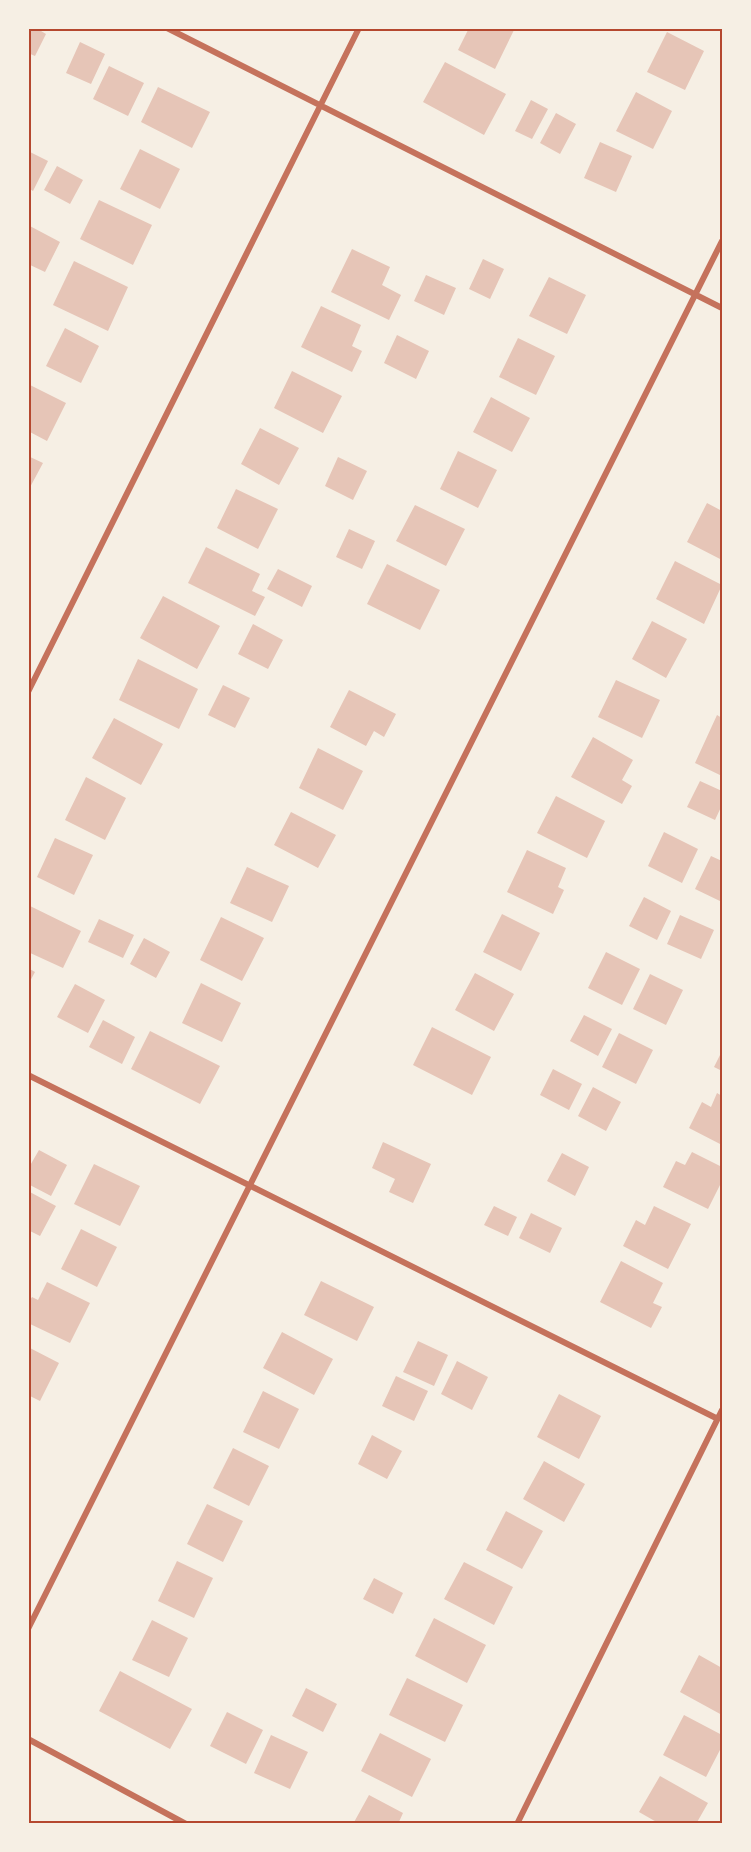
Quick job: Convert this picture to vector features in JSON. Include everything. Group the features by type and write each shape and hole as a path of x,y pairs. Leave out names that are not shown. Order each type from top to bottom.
{"street":[{"path":"167,28 723,308"},
{"path":"28,692 358,28"},
{"path":"28,1629 723,241"},
{"path":"28,1075 718,1419"},
{"path":"517,1824 723,1410"},
{"path":"28,1739 186,1824"}],"building":[{"path":"28,28 36,28 46,34 35,56 28,53"},
{"path":"469,28 514,30 495,69 458,50"},
{"path":"667,32 704,51 685,90 647,72"},
{"path":"80,42 105,54 91,84 66,73"},
{"path":"445,62 506,94 484,135 423,102"},
{"path":"109,66 144,83 128,116 93,99"},
{"path":"158,87 210,112 192,148 141,122"},
{"path":"636,92 672,111 653,149 616,131"},
{"path":"531,100 548,109 532,139 515,131"},
{"path":"556,113 576,124 560,154 540,143"},
{"path":"600,142 632,156 616,192 584,178"},
{"path":"140,149 180,169 160,209 120,189"},
{"path":"28,151 48,161 33,191 28,188"},
{"path":"57,166 83,180 70,204 44,190"},
{"path":"99,200 152,225 133,265 80,239"},
{"path":"28,225 60,242 45,272 28,264"},
{"path":"352,249 390,267 382,285 401,295 389,320 331,292"},
{"path":"483,259 504,269 490,299 469,289"},
{"path":"74,261 128,287 108,331 53,305"},
{"path":"426,275 456,288 444,315 414,301"},
{"path":"549,277 586,295 567,334 529,316"},
{"path":"321,306 361,325 352,346 362,351 352,372 301,347"},
{"path":"65,328 99,346 81,383 46,366"},
{"path":"397,335 429,351 416,379 384,363"},
{"path":"518,338 555,356 536,395 499,377"},
{"path":"292,371 342,396 323,433 274,408"},
{"path":"28,384 66,403 47,441 28,431"},
{"path":"491,397 530,418 512,452 473,432"},
{"path":"260,428 299,448 279,485 241,464"},
{"path":"458,451 497,470 478,508 440,489"},
{"path":"28,456 43,463 28,491"},
{"path":"338,457 367,471 353,500 325,486"},
{"path":"236,489 278,509 258,549 217,528"},
{"path":"707,503 722,511 722,560 687,542"},
{"path":"415,505 465,529 446,566 396,541"},
{"path":"349,529 375,541 362,569 336,557"},
{"path":"206,547 260,574 252,591 265,597 255,616 188,583"},
{"path":"675,561 722,585 704,624 656,599"},
{"path":"387,564 440,590 420,630 367,604"},
{"path":"278,569 312,586 302,607 267,589"},
{"path":"163,596 220,626 197,669 140,638"},
{"path":"652,621 687,639 666,678 632,659"},
{"path":"253,624 283,640 268,669 238,654"},
{"path":"138,659 198,689 179,729 119,700"},
{"path":"616,680 660,700 642,738 598,717"},
{"path":"223,685 250,698 235,728 208,715"},
{"path":"349,690 396,714 384,737 374,731 366,746 330,727"},
{"path":"717,715 722,718 722,776 695,763"},
{"path":"114,718 163,744 141,785 92,758"},
{"path":"593,737 633,760 622,780 632,786 622,804 571,777"},
{"path":"318,748 363,771 343,810 299,788"},
{"path":"86,777 126,798 105,840 65,820"},
{"path":"700,781 722,791 722,805 715,820 687,807"},
{"path":"556,796 605,821 587,858 537,833"},
{"path":"291,812 336,835 318,868 274,845"},
{"path":"664,832 698,849 682,883 648,866"},
{"path":"55,838 93,855 74,895 37,877"},
{"path":"527,850 566,868 558,887 564,890 553,914 507,892"},
{"path":"711,856 722,861 722,902 695,889"},
{"path":"247,867 289,886 272,922 230,903"},
{"path":"644,897 671,911 657,940 629,926"},
{"path":"28,905 81,931 63,968 28,952"},
{"path":"502,914 540,933 521,971 483,952"},
{"path":"680,915 714,930 701,959 667,944"},
{"path":"221,917 264,938 242,981 200,960"},
{"path":"99,919 134,935 123,958 88,942"},
{"path":"144,938 170,952 156,978 130,964"},
{"path":"606,952 640,969 622,1005 588,988"},
{"path":"28,968 35,972 28,985"},
{"path":"475,973 514,994 494,1031 455,1010"},
{"path":"650,974 683,990 666,1025 633,1009"},
{"path":"201,983 241,1003 222,1042 182,1023"},
{"path":"75,984 105,1000 88,1033 57,1017"},
{"path":"584,1015 612,1029 598,1056 570,1041"},
{"path":"103,1020 135,1037 122,1064 89,1047"},
{"path":"432,1027 491,1057 472,1095 413,1065"},
{"path":"150,1031 220,1066 200,1104 131,1069"},
{"path":"619,1033 653,1050 636,1084 602,1067"},
{"path":"722,1051 722,1071 714,1067"},
{"path":"553,1069 582,1084 569,1110 540,1095"},
{"path":"593,1087 621,1102 606,1131 578,1116"},
{"path":"717,1093 722,1096 722,1145 689,1128 702,1102 711,1107"},
{"path":"383,1142 431,1164 413,1203 389,1192 395,1179 372,1168"},
{"path":"39,1150 67,1165 51,1196 28,1184 28,1169"},
{"path":"692,1152 722,1167 722,1181 708,1209 663,1187 676,1161 685,1165"},
{"path":"562,1153 589,1167 575,1196 547,1181"},
{"path":"94,1164 140,1186 120,1226 74,1204"},
{"path":"28,1191 56,1206 40,1236 28,1230"},
{"path":"494,1206 517,1217 508,1236 484,1225"},
{"path":"654,1206 691,1224 668,1269 623,1246 636,1220 645,1225"},
{"path":"531,1213 562,1228 550,1253 519,1238"},
{"path":"81,1229 117,1247 97,1287 61,1269"},
{"path":"621,1261 663,1283 653,1303 662,1307 651,1328 600,1302"},
{"path":"321,1281 374,1307 357,1341 304,1315"},
{"path":"47,1282 90,1303 70,1343 28,1323 28,1303 32,1297 38,1300"},
{"path":"282,1332 333,1359 314,1395 263,1368"},
{"path":"418,1341 448,1355 434,1386 403,1372"},
{"path":"28,1347 59,1363 40,1401 28,1395"},
{"path":"457,1361 488,1377 472,1410 441,1394"},
{"path":"396,1376 428,1391 414,1421 382,1406"},
{"path":"263,1391 299,1409 279,1449 243,1432"},
{"path":"559,1394 601,1416 579,1459 537,1437"},
{"path":"372,1435 402,1451 387,1479 358,1464"},
{"path":"233,1448 269,1466 249,1506 213,1488"},
{"path":"544,1461 585,1484 564,1522 523,1499"},
{"path":"207,1504 243,1521 223,1562 187,1544"},
{"path":"506,1511 543,1531 522,1569 486,1550"},
{"path":"177,1561 213,1578 194,1618 158,1601"},
{"path":"464,1562 513,1587 494,1625 444,1599"},
{"path":"374,1578 403,1593 393,1614 363,1599"},
{"path":"434,1618 486,1645 467,1683 415,1656"},
{"path":"152,1620 188,1638 169,1677 132,1660"},
{"path":"699,1655 722,1668 722,1715 680,1692"},
{"path":"120,1671 192,1709 170,1749 99,1711"},
{"path":"407,1678 463,1705 445,1742 389,1715"},
{"path":"306,1688 337,1704 323,1732 292,1716"},
{"path":"227,1712 263,1730 246,1764 210,1746"},
{"path":"684,1715 722,1735 722,1746 706,1777 663,1755"},
{"path":"380,1733 431,1759 412,1797 361,1771"},
{"path":"271,1735 308,1752 290,1789 254,1773"},
{"path":"660,1776 708,1803 696,1824 660,1824 639,1812"},
{"path":"369,1795 403,1813 398,1824 353,1824"}]}
